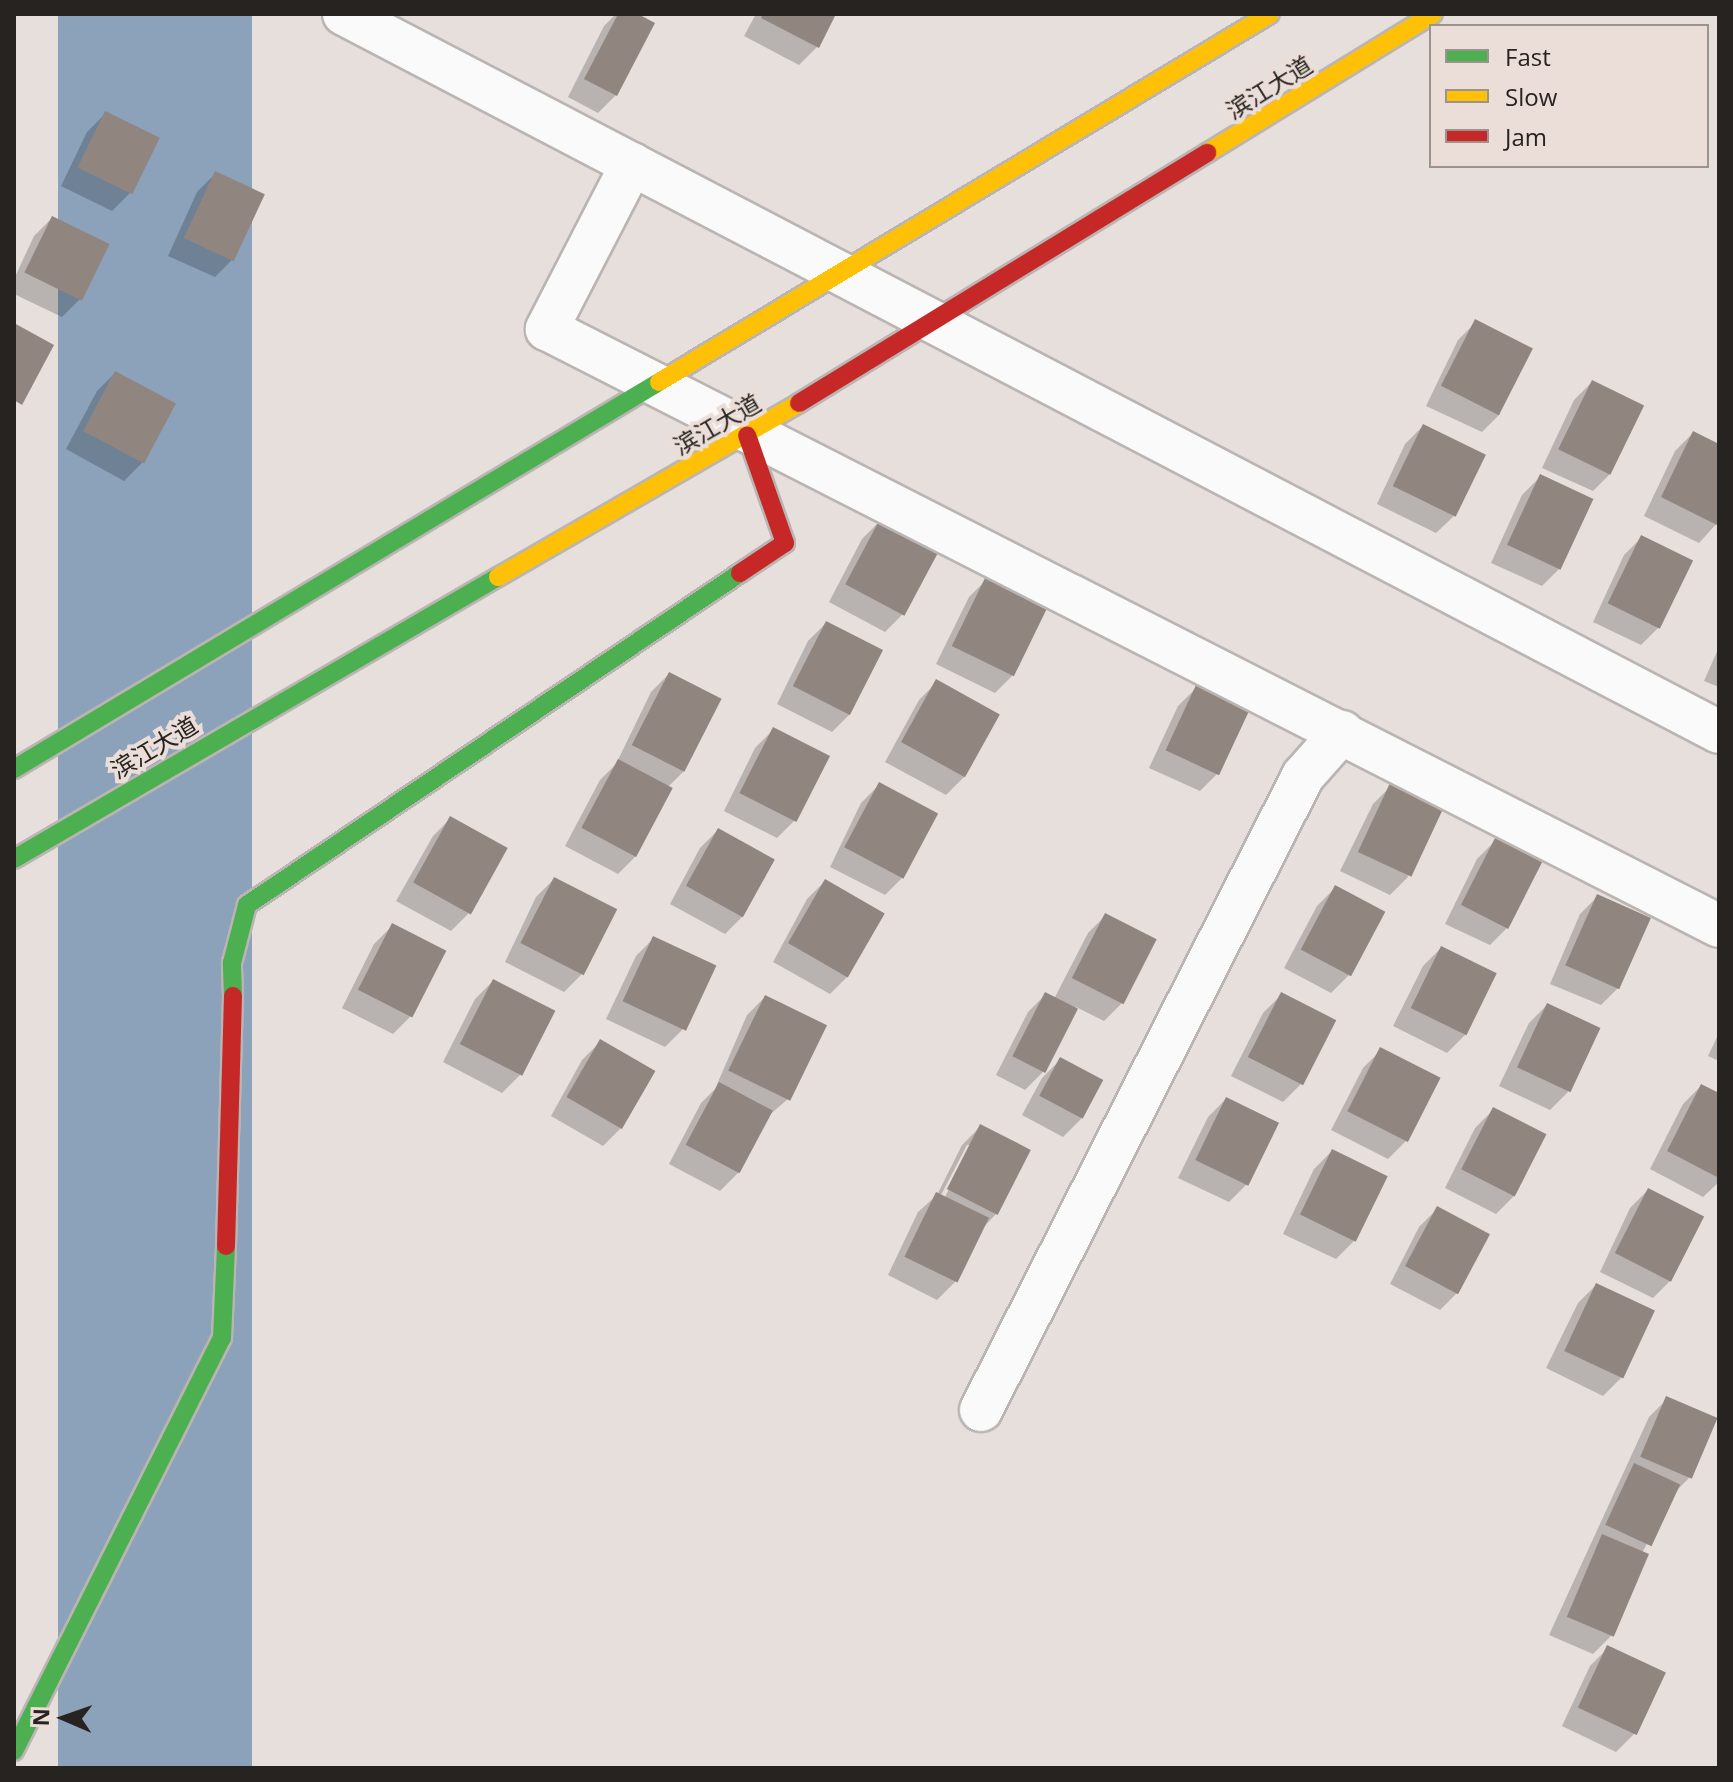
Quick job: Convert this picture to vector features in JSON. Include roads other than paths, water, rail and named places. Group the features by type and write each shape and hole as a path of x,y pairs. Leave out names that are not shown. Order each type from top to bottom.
{"main road":[{"path":"14,769 1270,14"},
{"name":"滨江大道","path":"14,859 246,720 747,435 1433,14"},
{"path":"14,1751 178,1434 222,1338 232,1152 232,963 247,905 785,543 747,435"}],"street":[{"path":"344,14 632,164 827,280 934,321 1719,732"},
{"path":"632,164 547,329 666,377 747,435 989,551 1719,926"},
{"path":"981,1410 1303,776 1342,732"}],"water":[{"path":"58,14 252,14 252,1768 58,1768"}]}
